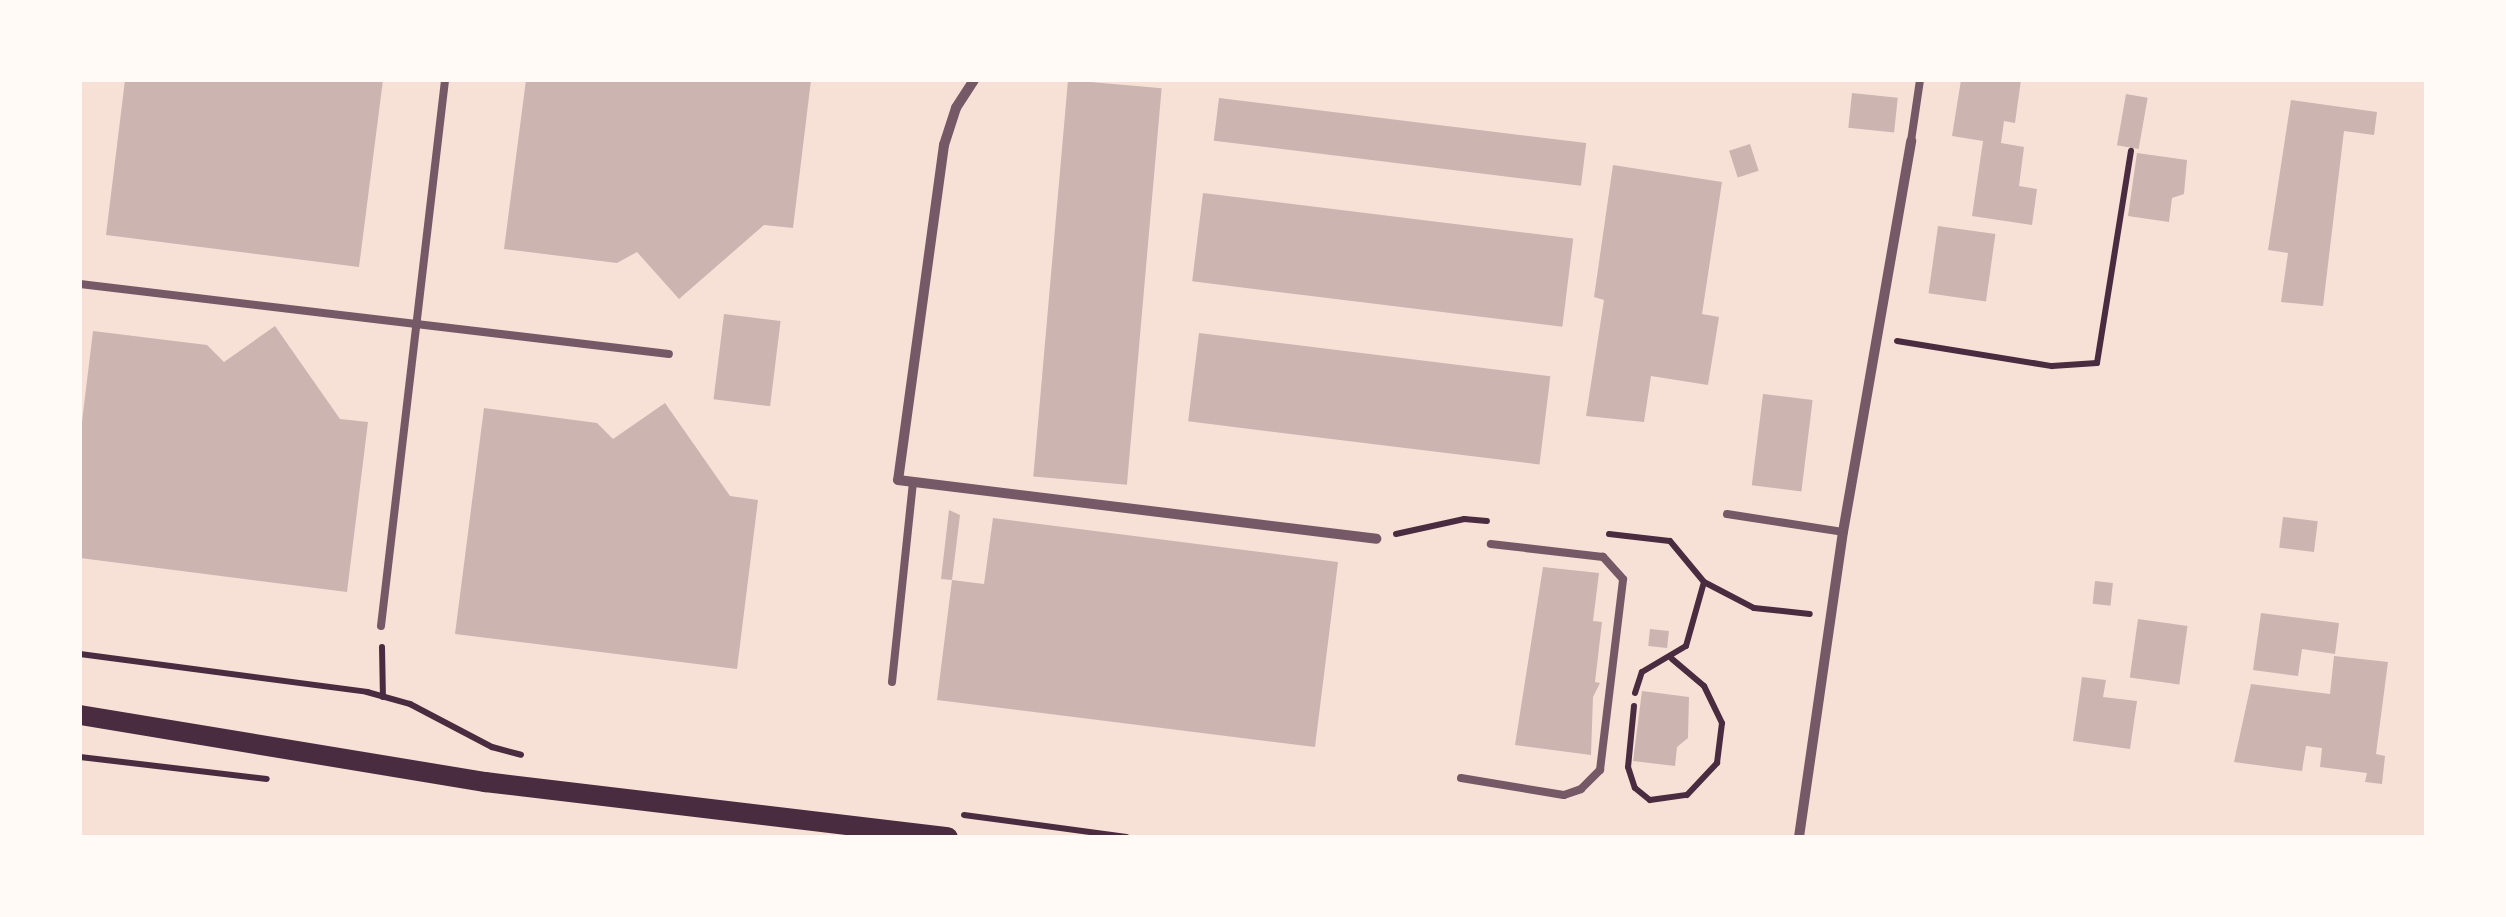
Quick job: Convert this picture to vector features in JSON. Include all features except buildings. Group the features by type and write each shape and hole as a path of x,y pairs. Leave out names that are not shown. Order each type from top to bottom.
{"main road":[{"path":"80,715 485,782 948,837"}],"street":[{"path":"974,80 956,108 944,146 898,480 1376,539"},
{"path":"1799,837 1843,532 1911,141"}],"lane":[{"path":"381,626 445,80"},
{"path":"1911,141 1920,80"},
{"path":"80,284 670,354"},
{"path":"892,682 913,482"},
{"path":"1728,514 1843,532"},
{"path":"1462,778 1564,794 1581,789 1600,770 1623,579 1602,558 1492,544"}],"path":[{"path":"1878,338 2052,366 2096,363 2131,150"},
{"path":"1376,539 1464,519"},
{"path":"1672,660 1716,703 1722,742 1717,763 1687,795 1650,800 1634,788 1628,768 1636,689 1642,672 1672,660 1686,646 1704,582"},
{"path":"1754,608 1790,611"},
{"path":"381,626 383,696"},
{"path":"80,654 383,696 492,747 530,757"},
{"path":"954,814 1127,837"}]}
